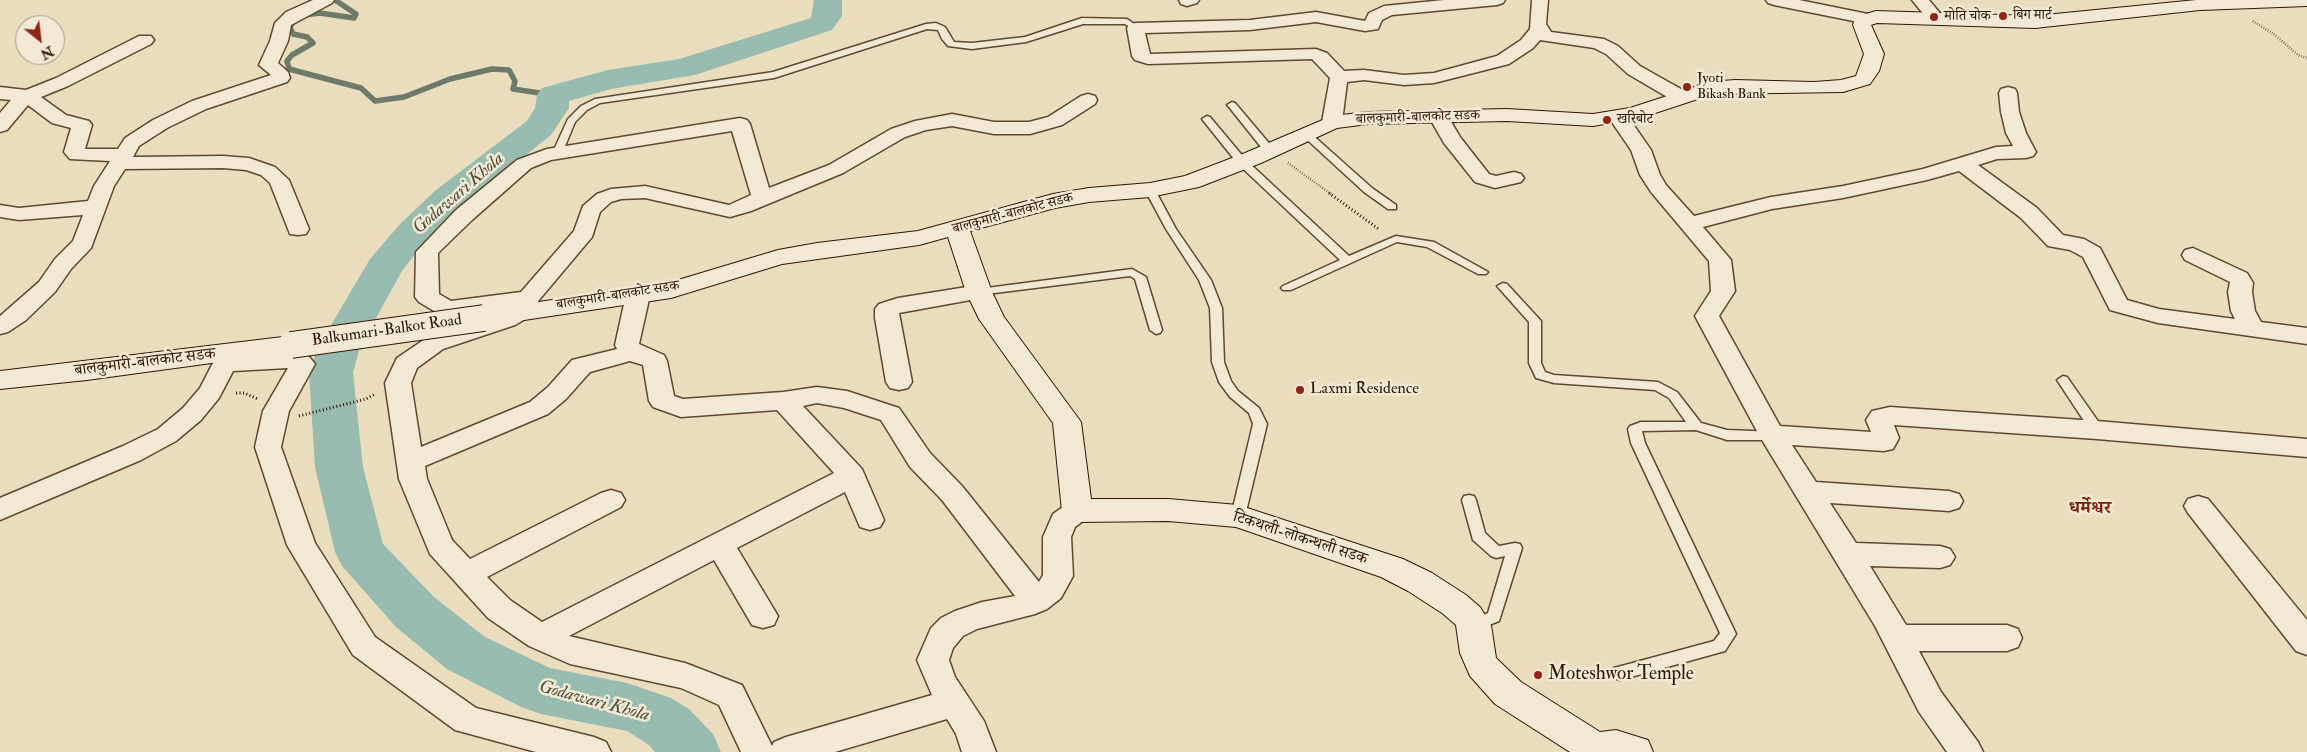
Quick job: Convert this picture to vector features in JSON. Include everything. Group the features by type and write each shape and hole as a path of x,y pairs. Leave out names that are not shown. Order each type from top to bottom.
{"street":[{"path":"1339,77 1316,54 1148,59 1141,56 1136,28 1250,26 1316,17 1365,26 1372,24 1381,13 1390,10 1497,0"},
{"path":"1774,0 1868,19 1886,17 2035,22 2203,3 2307,1"},
{"path":"1920,0 1936,18"},
{"path":"0,327 18,315 47,287 63,264 82,243 104,186 132,142 160,124 199,105 281,78 279,72 268,65 279,42 283,23 292,16 324,1"},
{"path":"1536,1 1539,30 1546,36 1598,43 1612,50 1634,70 1681,98"},
{"name":"बालकुमारी-बालकोट सडक","path":"484,318 525,305 638,295 671,290 778,257 817,250 919,238 1053,201 1089,195 1150,190 1190,182 1242,162 1332,122 1368,118 1507,115 1593,120 1618,118 1652,109 1710,88 1735,86 1814,88 1853,84 1863,80 1873,62 1871,45 1862,25 1863,21 1868,19"},
{"path":"1339,77 1364,75 1404,80 1434,78 1503,60 1527,44 1539,30"},
{"path":"0,126 17,104 28,96 62,82 145,40"},
{"path":"1332,122 1339,77"},
{"path":"0,93 28,96 60,119 82,126 74,152 77,155 122,159 249,164 268,171 279,180 298,229"},
{"path":"1690,224 1771,203 1843,192 1917,176 1996,153 2026,152 2016,133 2010,112 2008,93"},
{"path":"758,752 731,695 685,676 570,651 540,637 499,609 440,546 413,479 398,383 406,364 434,344 508,320 525,305 584,232 590,210 604,198 618,193 645,192 730,211 836,169 898,133 922,125 952,120 971,122 994,128 1030,128 1054,121 1088,100"},
{"path":"1439,116 1451,139 1482,178 1495,182 1514,178"},
{"path":"1618,118 1641,150 1650,175 1658,188 1720,260 1722,291 1706,316 1772,435 1848,554 1897,638 1930,702 1966,752"},
{"path":"525,305 447,309 427,297 427,252 464,214 524,164 546,155 630,144 740,124 762,198"},
{"path":"1962,163 2029,213 2056,241 2076,244 2092,253 2118,305 2158,316 2307,336"},
{"path":"0,211 19,214 97,207"},
{"path":"957,229 979,292 992,319 1067,422 1077,511 1063,521 1057,537 1058,576 1050,590 1036,601 1024,606 982,614 966,620 952,627 942,637 933,660 941,683 972,731 979,752"},
{"path":"2192,255 2239,278 2242,283 2240,292 2243,311 2252,330"},
{"path":"899,382 887,309 898,305 979,292"},
{"path":"638,295 627,345 634,354 645,355 655,361 662,401 681,408 783,401 817,395 847,400 890,414 920,460 952,493 1036,601"},
{"path":"434,344 447,309"},
{"name":"Balkumari-Balkot Road","path":"291,345 484,318"},
{"name":"बालकुमारी-बालकोट सडक","path":"0,380 231,357 291,345"},
{"path":"421,458 539,408 563,387 580,366 622,356"},
{"path":"0,510 132,453 167,435 192,414 210,392 231,357 298,360 303,364 276,411 268,447 301,545 364,646 467,720 594,752"},
{"path":"783,401 852,476 870,520"},
{"path":"1772,435 1884,442 1886,438 1879,420 1882,417 1890,416 2097,430 2307,448"},
{"path":"540,637 852,476"},
{"path":"1808,491 1949,502"},
{"path":"472,571 610,500"},
{"path":"2198,506 2307,642"},
{"name":"टिकथली-लोकन्थली सडक","path":"1077,511 1120,508 1238,516 1392,568 1420,582 1454,604 1468,616 1474,626"},
{"path":"719,544 763,616"},
{"path":"1848,554 1940,557"},
{"path":"1474,626 1477,653 1482,666 1508,693 1596,749 1616,746 1635,752"},
{"path":"1897,638 2007,638"},
{"path":"786,752 953,703"}],"lane":[{"path":"557,154 571,121 584,108 598,101 774,75 926,27 936,26 942,28 946,40 951,44 972,46 1026,38 1082,21 1127,22 1136,28"},
{"path":"1232,105 1269,150"},
{"path":"1207,119 1242,162 1347,260"},
{"path":"1305,134 1368,190 1392,207"},
{"path":"1150,190 1171,229 1206,280 1216,308 1218,362 1225,382 1234,394 1254,411 1260,424 1238,516"},
{"path":"1286,288 1396,239 1430,244 1482,272"},
{"path":"979,292 1132,272 1140,277 1156,330"},
{"path":"1503,286 1534,321 1535,363 1540,375 1554,379 1658,386 1673,395 1696,426"},
{"path":"2063,380 2097,430"},
{"path":"1620,673 1719,646 1728,634 1638,443 1635,429 1642,426 1696,426 1727,435 1772,435"},
{"path":"1469,500 1478,536 1496,552 1515,548 1494,617 1474,626"}],"path":[{"path":"2203,3 2248,17 2275,35 2298,54 2307,58"},
{"path":"1269,150 1311,178 1371,224 1396,239"},
{"path":"299,416 344,403 366,399 398,383"}],"waterway":[{"path":"304,15 320,13 354,18 356,14 335,0"},
{"name":"Godawari Khola","path":"692,752 669,727 651,715 627,707 541,690 466,653 415,612 360,552 339,467 331,373 339,347 384,267 413,232 449,198 539,128 552,108 553,95 608,80 684,68 822,24 827,16 828,0"},
{"path":"294,20 290,27 293,34 307,37 313,43 292,55 287,61 289,69 361,88 375,101 404,97 450,79 492,69 509,70 515,81 513,89 553,95"}],"place":[{"name":"बिग मार्ट","path":"2003,16"},
{"name":"मोति चोक","path":"1934,17"},
{"name":"Jyoti Bikash Bank","path":"1687,87"},
{"name":"खरिबोट","path":"1607,120"},
{"name":"Laxmi Residence","path":"1300,390"},
{"name":"Moteshwor Temple","path":"1538,675"}],"district":[{"name":"धर्मेश्वर","path":"2090,509"}]}
